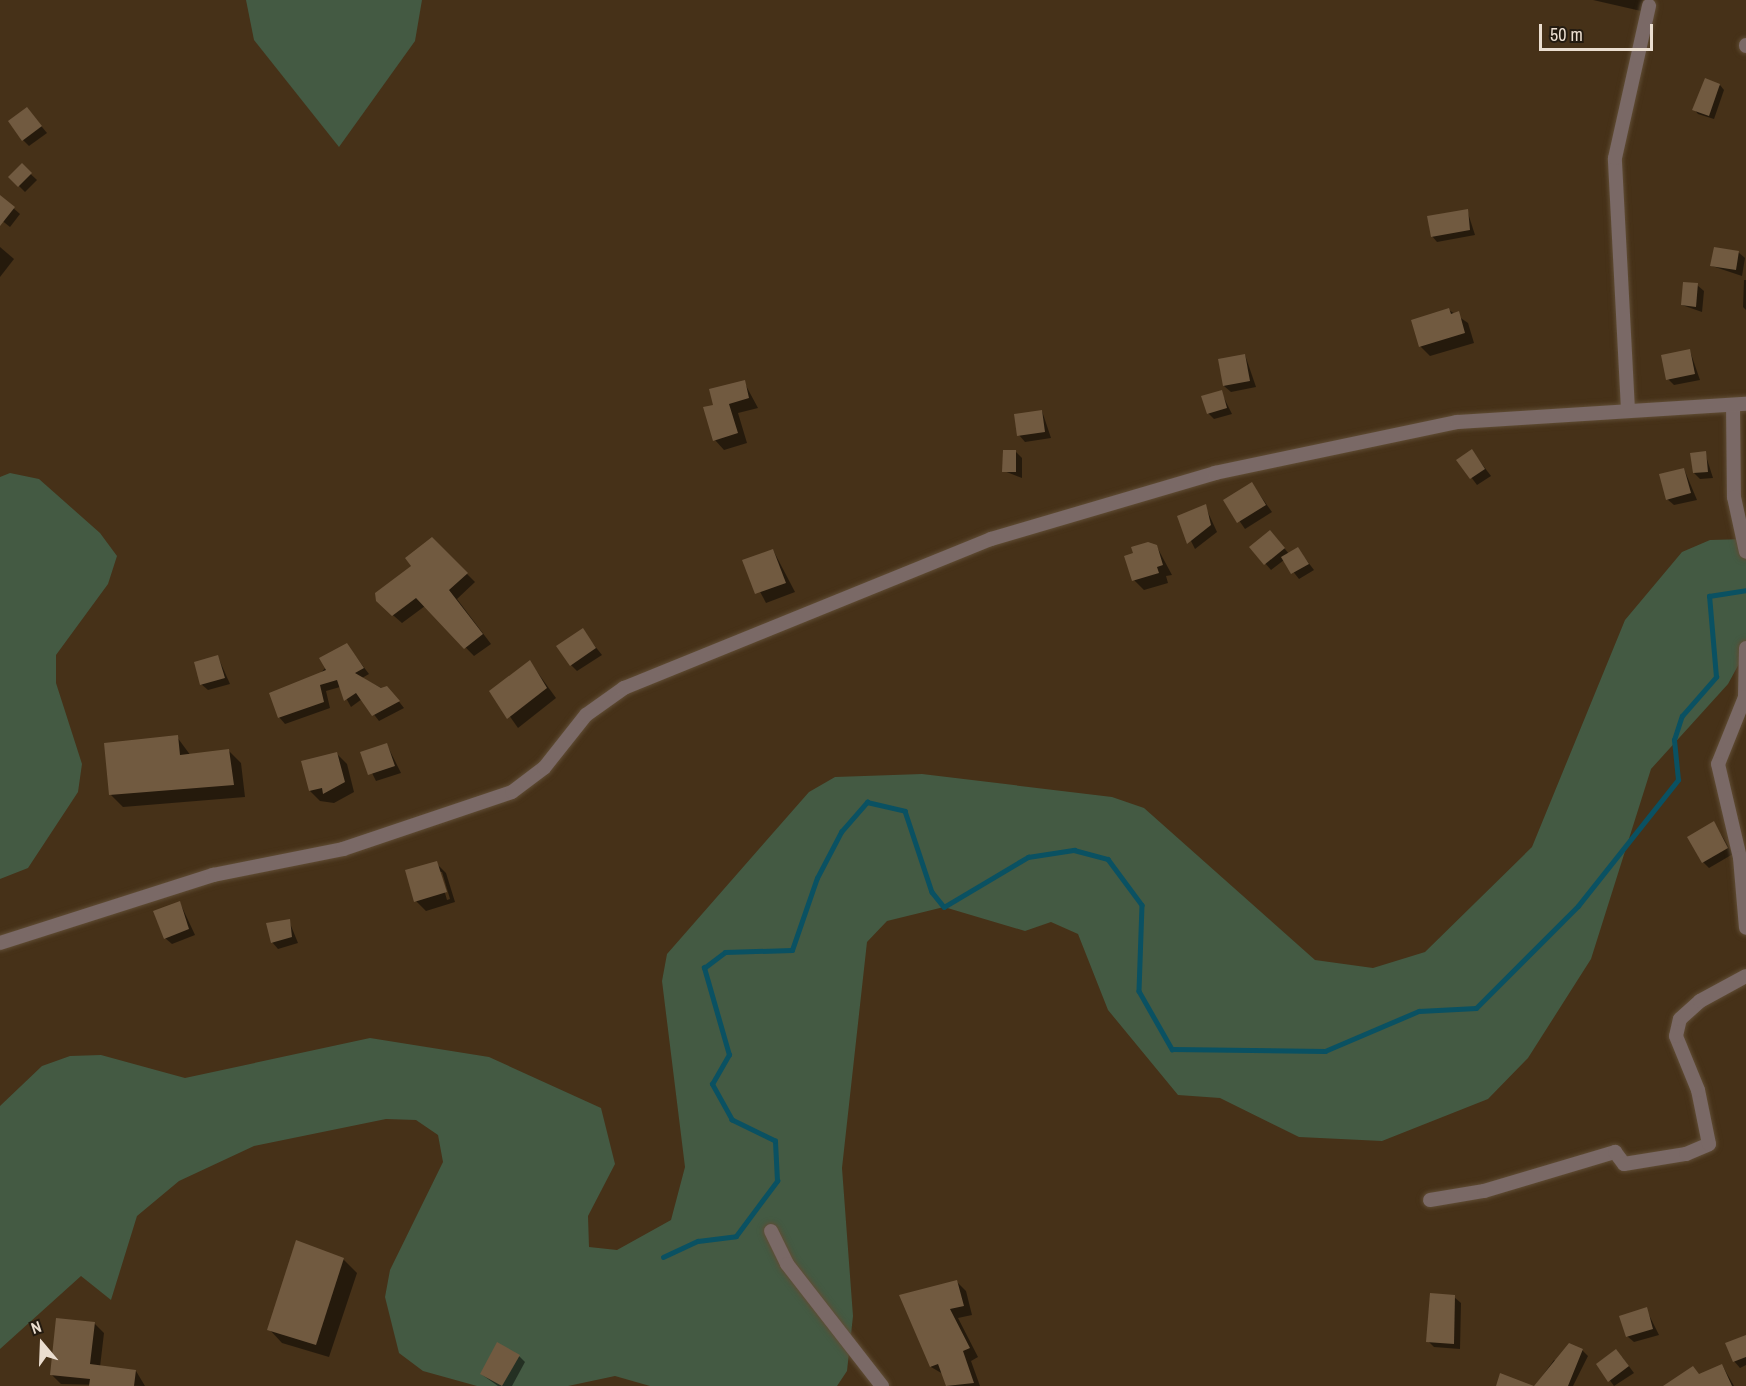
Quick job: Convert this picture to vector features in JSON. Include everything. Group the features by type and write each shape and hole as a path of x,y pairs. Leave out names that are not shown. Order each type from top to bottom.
{"street":[{"path":"1628,410 1615,158 1649,6"},
{"path":"0,943 213,874 343,849 512,792 544,768 586,715 624,688 991,539 1215,473 1456,422 1740,405 1734,497 1746,552"},
{"path":"1746,648 1745,697 1718,764 1738,850 1746,928"},
{"path":"1430,1200 1484,1191 1615,1152 1624,1164 1686,1154 1709,1144 1698,1089 1676,1036 1680,1018 1700,1001 1746,976"},
{"path":"771,1231 787,1264 882,1386"}],"green space":[{"path":"246,0 422,0 415,41 339,147 254,40"},
{"path":"10,473 39,479 100,533 117,556 108,584 56,655 56,683 82,764 78,792 28,868 0,879 0,477"},
{"path":"1746,539 1746,651 1728,684 1651,769 1591,959 1528,1058 1488,1099 1382,1141 1299,1137 1220,1098 1178,1095 1108,1010 1078,934 1051,922 1025,931 944,907 887,921 867,942 842,1168 853,1316 847,1371 837,1386 650,1386 615,1376 568,1386 477,1386 423,1371 399,1353 385,1297 390,1270 443,1162 438,1135 416,1120 386,1119 254,1146 179,1181 137,1216 111,1300 81,1276 0,1349 0,1106 42,1066 70,1056 101,1055 185,1078 370,1038 489,1057 601,1108 615,1164 588,1216 589,1247 617,1250 671,1220 685,1167 662,981 667,954 809,792 835,777 922,774 1112,797 1144,808 1315,960 1373,968 1425,952 1532,847 1625,620 1682,552 1710,540"}],"building":[{"path":"1705,78 1720,84 1709,116 1692,110"},
{"path":"27,107 42,126 22,141 8,121"},
{"path":"22,163 32,173 18,187 8,177"},
{"path":"0,195 15,207 0,226"},
{"path":"1468,209 1470,230 1431,237 1427,216"},
{"path":"1714,247 1739,251 1736,270 1710,266"},
{"path":"1683,282 1698,283 1696,307 1681,305"},
{"path":"1449,308 1451,314 1459,311 1465,333 1419,347 1411,320"},
{"path":"1690,349 1695,374 1666,380 1661,355"},
{"path":"1245,354 1250,381 1223,386 1218,359"},
{"path":"745,380 749,398 729,404 738,433 713,441 703,407 713,405 709,389"},
{"path":"1222,390 1227,408 1207,414 1201,396"},
{"path":"1042,410 1045,432 1017,436 1014,414"},
{"path":"1472,449 1485,469 1470,479 1456,460"},
{"path":"1003,450 1016,450 1016,472 1002,472"},
{"path":"1706,451 1708,472 1693,473 1690,453"},
{"path":"1684,468 1691,493 1666,500 1659,474"},
{"path":"1252,482 1266,505 1237,523 1223,500"},
{"path":"1206,504 1211,525 1187,544 1177,516"},
{"path":"1270,530 1285,548 1264,565 1249,547"},
{"path":"432,537 468,573 449,590 483,634 464,649 416,598 392,616 376,601 375,593 411,566 405,558"},
{"path":"1148,542 1157,545 1163,565 1157,567 1159,573 1132,581 1124,556 1133,553 1131,547"},
{"path":"1298,547 1309,564 1291,574 1281,557"},
{"path":"773,549 786,583 755,594 742,560"},
{"path":"583,628 596,648 570,666 556,646"},
{"path":"347,643 364,668 355,673 381,688 387,686 400,701 372,716 356,693 344,701 337,680 320,685 324,702 278,718 269,693 326,670 319,658"},
{"path":"218,655 225,678 200,685 194,662"},
{"path":"530,660 547,688 507,719 489,691"},
{"path":"178,735 180,755 229,749 234,785 109,795 104,743"},
{"path":"387,743 395,766 368,775 360,752"},
{"path":"337,752 345,782 323,794 322,788 309,791 301,761"},
{"path":"1714,821 1728,848 1702,863 1687,837"},
{"path":"437,861 447,892 414,902 405,870"},
{"path":"180,901 189,929 164,939 153,911"},
{"path":"290,919 292,937 271,943 266,923"},
{"path":"296,1240 344,1258 316,1345 267,1330"},
{"path":"957,1280 964,1306 950,1309 970,1348 963,1351 974,1383 946,1386 938,1364 930,1367 899,1295"},
{"path":"1430,1293 1455,1295 1454,1344 1426,1342"},
{"path":"1647,1307 1653,1329 1626,1337 1619,1316"},
{"path":"56,1318 95,1322 90,1364 136,1370 134,1386 89,1386 90,1379 50,1375"},
{"path":"1746,1335 1746,1357 1733,1362 1725,1343"},
{"path":"497,1342 520,1355 502,1386 480,1374"},
{"path":"1569,1343 1583,1349 1568,1386 1534,1386"},
{"path":"1616,1349 1629,1366 1608,1382 1596,1364"},
{"path":"1722,1364 1732,1386 1663,1386 1693,1366 1699,1374"},
{"path":"1500,1373 1534,1386 1496,1386"}],"waterway":[{"path":"663,1257 698,1241 736,1236 777,1181 775,1141 732,1120 712,1084 729,1055 704,968 725,952 792,950 817,878 841,832 867,802 905,811 932,892 944,907 1028,857 1074,850 1108,859 1142,905 1139,991 1172,1049 1325,1051 1419,1011 1476,1008 1578,906 1678,780 1674,740 1682,716 1716,677 1709,596 1746,590"}]}
